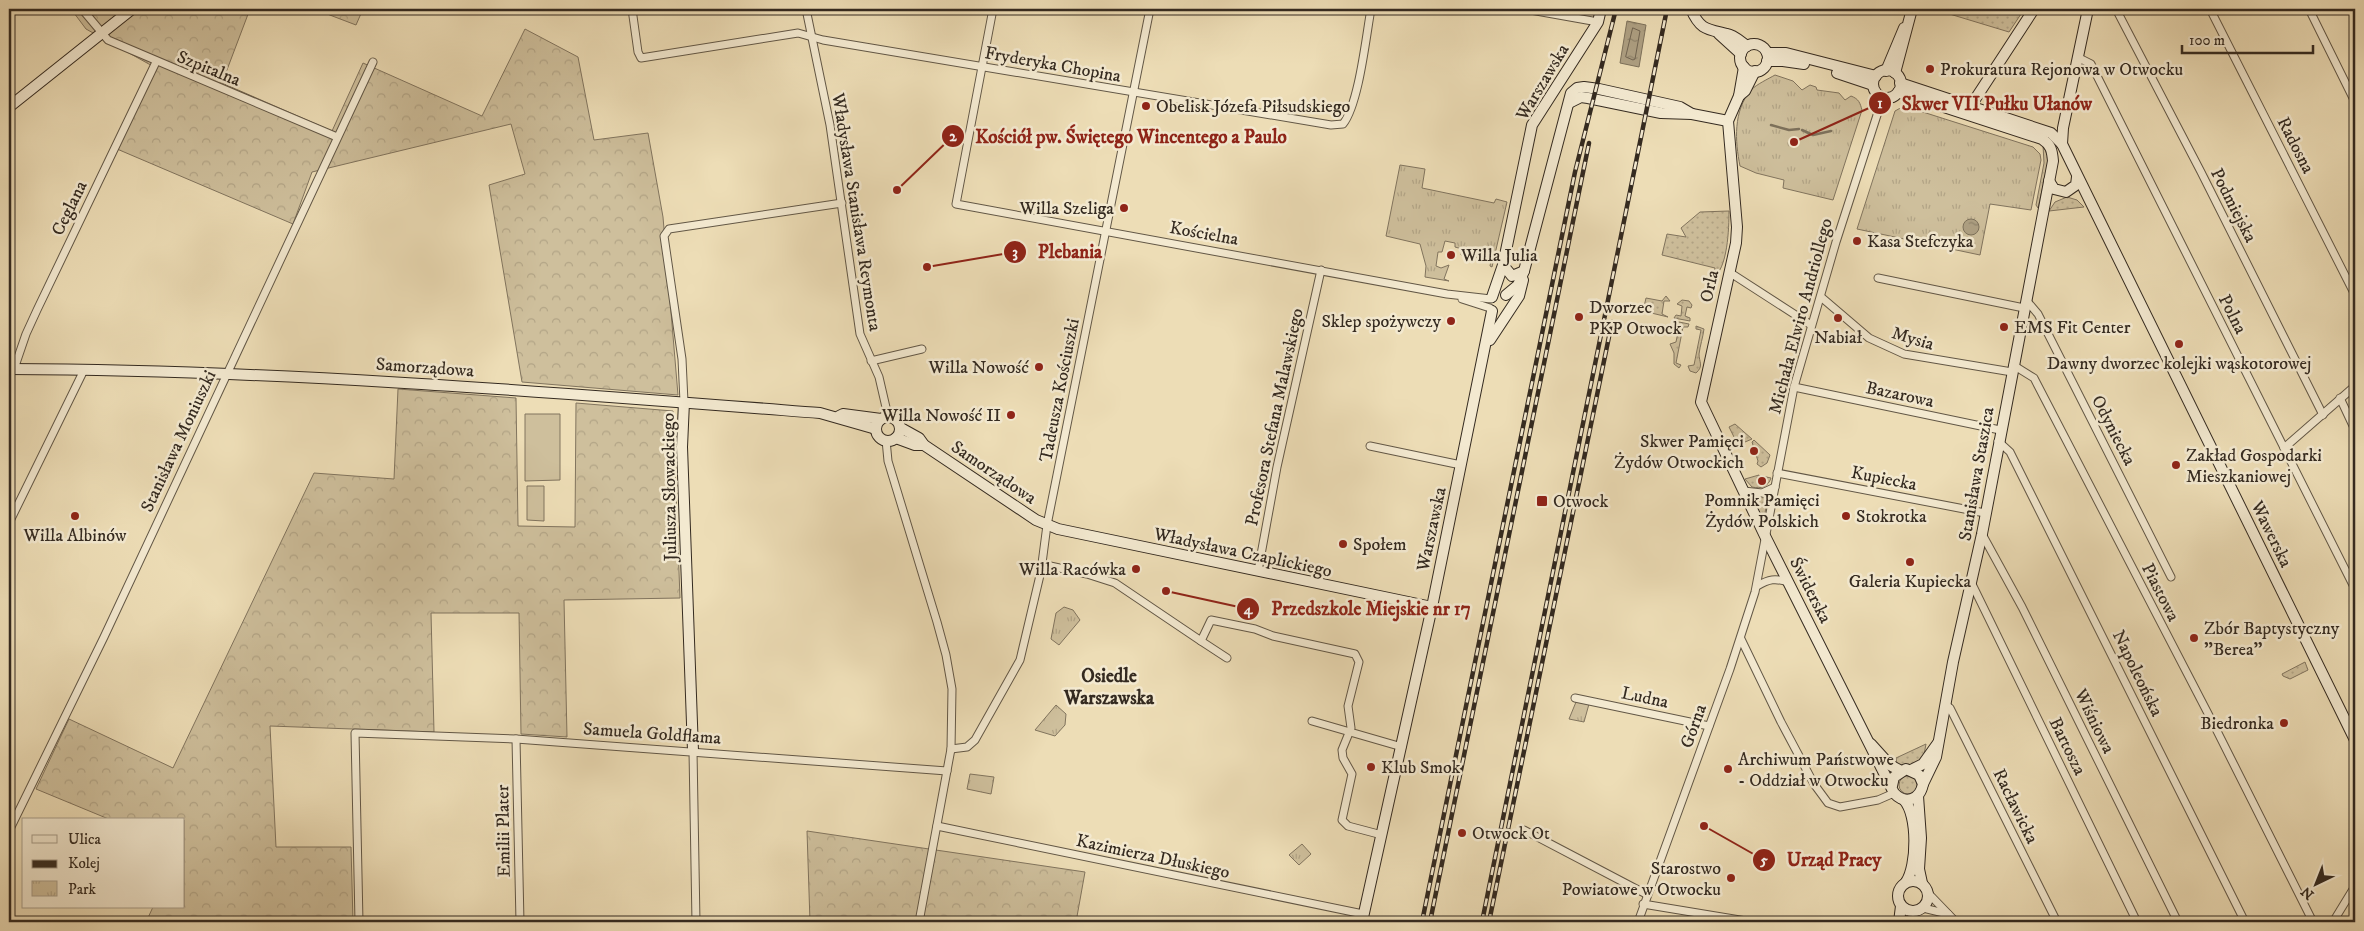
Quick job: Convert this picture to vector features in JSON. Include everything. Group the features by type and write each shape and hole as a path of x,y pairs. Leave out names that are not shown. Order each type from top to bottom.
{"street":[{"name":"Szpitalna","path":"82,9 100,33 108,40 156,62 337,137"},
{"path":"9,107 132,9"},
{"name":"Fryderyka Chopina","path":"632,9 638,52 641,58 798,32 813,37 982,67 1330,125 1343,124 1347,119 1357,81 1371,9"},
{"name":"Władysława Stanisława Reymonta","path":"806,9 813,37 842,203 860,334 879,377 884,418"},
{"path":"982,67 993,9"},
{"name":"Tadeusza Kościuszki","path":"950,749 967,747 976,740 1017,669 1022,656 1150,9"},
{"path":"1525,9 1598,22"},
{"name":"Warszawska","path":"1362,918 1402,747 1486,348 1491,304 1503,265 1532,125 1598,22 1601,9"},
{"path":"1692,9 1701,25 1744,50"},
{"path":"1744,50 1758,45 1767,57 1874,80 1890,72 1907,31 1906,26 1912,9"},
{"path":"1970,107 2034,9"},
{"path":"2062,144 2063,128 2088,9"},
{"name":"Podmiejska","path":"2116,9 2323,415"},
{"name":"Radosna","path":"2210,9 2355,295"},
{"path":"2309,9 2355,102"},
{"path":"1744,50 1741,62 1744,67 1755,71 1762,69 1767,57"},
{"name":"Polna","path":"2079,58 2091,64 2355,589"},
{"name":"Ceglana","path":"12,369 26,334 156,62"},
{"name":"Stanisława Moniuszki","path":"9,831 104,636 373,62"},
{"name":"Kościelna","path":"982,67 956,204 1321,270 1491,304"},
{"name":"Orla","path":"1726,453 1702,402 1737,227 1728,121 1739,96 1744,67"},
{"name":"Orla","path":"1739,96 1745,91 1755,71"},
{"path":"1890,72 1899,88"},
{"path":"1874,80 1883,97 1899,88 2051,132 2062,144 2075,173 2076,185 2044,211"},
{"name":"Stanisława Staszica","path":"1899,88 2042,138 2048,143 2052,151 2044,211 2000,430 1982,534 1953,662 1935,761 1923,784"},
{"name":"Michała Elwiro Andriollego","path":"1765,536 1794,387 1836,242 1883,97"},
{"name":"Warszawska","path":"1505,295 1518,285 1524,271 1569,103 1581,98 1588,98 1661,113 1692,114 1728,121"},
{"path":"2066,192 2054,189 2050,176 2061,165 2075,173"},
{"name":"Wawerska","path":"2075,173 2355,740"},
{"name":"Wawerska","path":"2066,192 2092,208"},
{"name":"Juliusza Słowackiego","path":"696,922 694,751 682,447 684,402 682,359 664,236 669,229 842,203"},
{"path":"1503,265 1512,276 1524,271"},
{"name":"Warszawska","path":"1503,265 1505,295"},
{"name":"Profesora Stefana Malawskiego","path":"1258,571 1277,467 1321,270"},
{"name":"Warszawska","path":"1486,348 1522,290 1524,271"},
{"path":"1729,272 1811,325"},
{"path":"1878,278 2025,304"},
{"path":"1505,295 1510,309 1502,315 1491,304 1505,295"},
{"name":"Mysia","path":"1821,297 1869,338 1904,354 2012,368"},
{"name":"Odyniecka","path":"2025,304 2038,314 2171,576"},
{"path":"871,361 922,349"},
{"name":"Piastowa","path":"2012,368 2034,378 2215,727 2313,922"},
{"name":"Samorządowa","path":"12,369 358,379 820,413 876,429"},
{"path":"9,523 84,370"},
{"path":"2284,448 2355,386"},
{"name":"Bazarowa","path":"1794,387 2000,430"},
{"path":"2340,398 2355,430"},
{"name":"Samorządowa","path":"838,417 843,414 884,418"},
{"path":"894,435 879,436 876,429 884,418 898,421 888,462 946,655 952,689 950,749 947,771 919,922"},
{"name":"Samorządowa","path":"894,435 916,445 924,445 1047,525"},
{"name":"Napoleońska","path":"1998,441 2010,452 2245,922"},
{"name":"Warszawska","path":"1370,446 1461,465"},
{"name":"Świderska","path":"1726,453 1765,536 1869,741 1874,755 1893,789"},
{"name":"Kupiecka","path":"1778,473 1986,513"},
{"path":"1744,491 1762,494 1775,487"},
{"name":"Władysława Czaplickiego","path":"1047,525 1137,546 1432,607"},
{"name":"Wiśniowa","path":"1982,534 2022,607 2178,922"},
{"name":"Górna","path":"1638,922 1646,894 1741,639 1757,586 1765,536"},
{"path":"1041,564 1087,574 1115,583 1227,658"},
{"path":"1757,586 1767,580 1776,578 1788,582"},
{"name":"Bartosza","path":"1971,582 2137,922"},
{"path":"1201,641 1211,620 1355,654 1358,662 1348,706 1352,726 1342,750 1343,758 1352,774 1342,820 1348,826 1382,834"},
{"path":"1741,639 1781,722 1814,784 1828,804 1840,807 1878,800 1893,789 1894,777 1906,770 1920,775 1923,784 1918,796 1917,839 1922,883 1929,894 1956,922"},
{"name":"Ludna","path":"1576,698 1709,726"},
{"name":"Racławicka","path":"1946,705 1950,708 2057,922"},
{"path":"1312,722 1402,747"},
{"name":"Samuela Goldflama","path":"360,922 355,733 516,739 947,771"},
{"name":"Emilii Plater","path":"516,739 520,922"},
{"name":"Świderska","path":"1869,741 1890,765 1906,770"},
{"name":"Stanisława Staszica","path":"1906,770 1923,764 1938,742"},
{"path":"1893,789 1904,800 1912,813 1917,839 1912,873 1898,892 1901,906 1899,922"},
{"path":"1904,800 1912,800 1918,796"},
{"name":"Kazimierza Dłuskiego","path":"938,826 1362,918"},
{"path":"1524,830 1646,894"},
{"path":"1906,882 1914,880 1922,883"},
{"path":"2333,922 2355,886"},
{"path":"1907,922 1928,899 1929,894"},
{"path":"1643,904 1752,922"},
{"path":"1901,906 1948,914"}],"green space":[{"path":"71,9 250,9 222,83 332,131 363,63 482,116 525,29 578,57 594,140 648,133 663,217 678,395 522,382 489,185 525,174 511,124 312,172 293,224 117,149 156,68 86,29"},
{"path":"314,9 363,9 356,25"},
{"path":"1943,9 2001,9 2021,14 2009,32 1943,12"},
{"path":"1775,75 1793,81 1802,90 1810,85 1816,87 1817,90 1839,93 1845,100 1851,96 1860,103 1862,110 1833,200 1783,188 1784,180 1756,173 1740,166 1737,147 1737,126 1741,107 1751,90"},
{"path":"1904,106 2033,147 2040,154 2041,160 2031,210 1990,204 1980,255 1857,229 1895,111"},
{"path":"2043,145 2049,159 2038,208 2036,205 2044,163"},
{"path":"1400,165 1425,169 1422,188 1494,203 1496,199 1507,202 1492,267 1490,266 1491,260 1461,255 1462,249 1455,247 1455,243 1445,241 1442,252 1438,252 1436,266 1441,268 1449,265 1444,279 1449,281 1425,277 1426,266 1420,244 1386,236"},
{"path":"2067,197 2077,200 2084,207 2049,211 2055,202"},
{"path":"1729,211 1728,237 1724,258 1717,274 1712,278 1715,268 1662,255 1667,234 1686,237 1681,228 1700,212"},
{"path":"1666,296 1670,301 1664,301 1662,314 1668,317 1643,311 1646,298 1662,301"},
{"path":"1682,300 1689,301 1692,305 1691,308 1687,307 1685,316 1690,318 1690,321 1674,318 1676,315 1681,316 1682,306 1677,304"},
{"path":"1674,321 1689,324 1688,327 1683,327 1676,363 1681,365 1679,368 1674,364 1674,353 1670,344 1676,342 1679,327 1674,326"},
{"path":"1696,326 1704,329 1699,354 1700,366 1696,373 1690,371 1688,366 1694,365 1701,330 1696,329"},
{"path":"398,389 516,398 518,526 575,527 576,403 673,411 680,598 564,600 567,737 521,734 519,613 431,613 434,732 270,726 276,847 351,847 353,922 146,922 153,908 185,908 185,818 106,818 36,789 69,719 173,768 314,473 394,479"},
{"path":"525,414 560,414 560,480 525,481"},
{"path":"1735,424 1752,439 1738,445 1729,427"},
{"path":"1754,440 1770,455 1767,463 1761,467 1757,464 1758,461 1752,442"},
{"name":"Skwer Pamięci Żydów Otwockich","path":"1759,475 1761,484 1764,481 1762,476 1771,478 1764,487 1752,487 1745,479"},
{"path":"527,486 544,486 544,521 527,520"},
{"path":"1768,497 1764,518 1762,518 1753,499"},
{"path":"1064,607 1073,610 1080,620 1059,645 1051,639 1056,613"},
{"path":"2305,662 2308,670 2290,679 2283,676 2282,674"},
{"path":"1576,702 1589,704 1584,722 1569,719"},
{"path":"1056,705 1066,714 1065,725 1055,736 1035,730"},
{"path":"1926,744 1923,760 1913,766 1897,764 1896,758"},
{"path":"970,774 994,777 991,794 967,789"},
{"path":"1908,776 1914,779 1917,785 1914,791 1908,794 1902,791 1899,785 1902,779"},
{"path":"807,831 1085,872 1076,922 810,922"},
{"path":"1302,844 1311,854 1299,865 1289,855"}],"water":[{"path":"1627,21 1646,25 1639,67 1620,63"},
{"path":"1971,219 1979,227 1971,235 1963,227"}],"waterway":[{"path":"1771,125 1789,130 1799,129"},
{"path":"1802,130 1813,135 1831,131"}],"railway":[{"path":"1422,922 1575,172 1616,9"},
{"path":"1482,922 1667,9"},
{"path":"1430,922 1589,143"},
{"path":"1489,922 1612,322"}],"place":[{"name":"Prokuratura Rejonowa w Otwocku","path":"1930,69"},
{"name":"Obelisk Józefa Piłsudskiego","path":"1146,106"},
{"name":"Skwer VII Pułku Ułanów","path":"1794,142"},
{"name":"Kościół pw. Świętego Wincentego a Paulo","path":"897,190"},
{"name":"Willa Szeliga","path":"1124,208"},
{"name":"Kasa Stefczyka","path":"1857,241"},
{"name":"Willa Julia","path":"1451,255"},
{"name":"Plebania","path":"927,267"},
{"name":"Dworzec PKP Otwock","path":"1579,317"},
{"name":"Nabiał","path":"1838,318"},
{"name":"Sklep spożywczy","path":"1451,321"},
{"name":"EMS Fit Center","path":"2004,327"},
{"name":"Dawny dworzec kolejki wąskotorowej","path":"2179,344"},
{"name":"Willa Nowość","path":"1039,367"},
{"name":"Willa Nowość II","path":"1011,415"},
{"name":"Skwer Pamięci Żydów Otwockich","path":"1754,451"},
{"name":"Zakład Gospodarki Mieszkaniowej","path":"2176,465"},
{"name":"Pomnik Pamięci Żydów Polskich","path":"1762,481"},
{"name":"Otwock","path":"1542,501"},
{"name":"Willa Albinów","path":"75,516"},
{"name":"Stokrotka","path":"1846,516"},
{"name":"Społem","path":"1343,544"},
{"name":"Galeria Kupiecka","path":"1910,562"},
{"name":"Willa Racówka","path":"1136,569"},
{"name":"Przedszkole Miejskie nr 17","path":"1166,591"},
{"name":"Zbór Baptystyczny \"Berea\"","path":"2194,638"},
{"name":"Biedronka","path":"2284,723"},
{"name":"Klub Smok","path":"1371,767"},
{"name":"Archiwum Państwowe - Oddział w Otwocku","path":"1728,769"},
{"name":"Urząd Pracy","path":"1704,826"},
{"name":"Otwock Ot","path":"1462,833"},
{"name":"Starostwo Powiatowe w Otwocku","path":"1731,878"}],"district":[{"name":"Osiedle Warszawska","path":"1109,686"}]}
